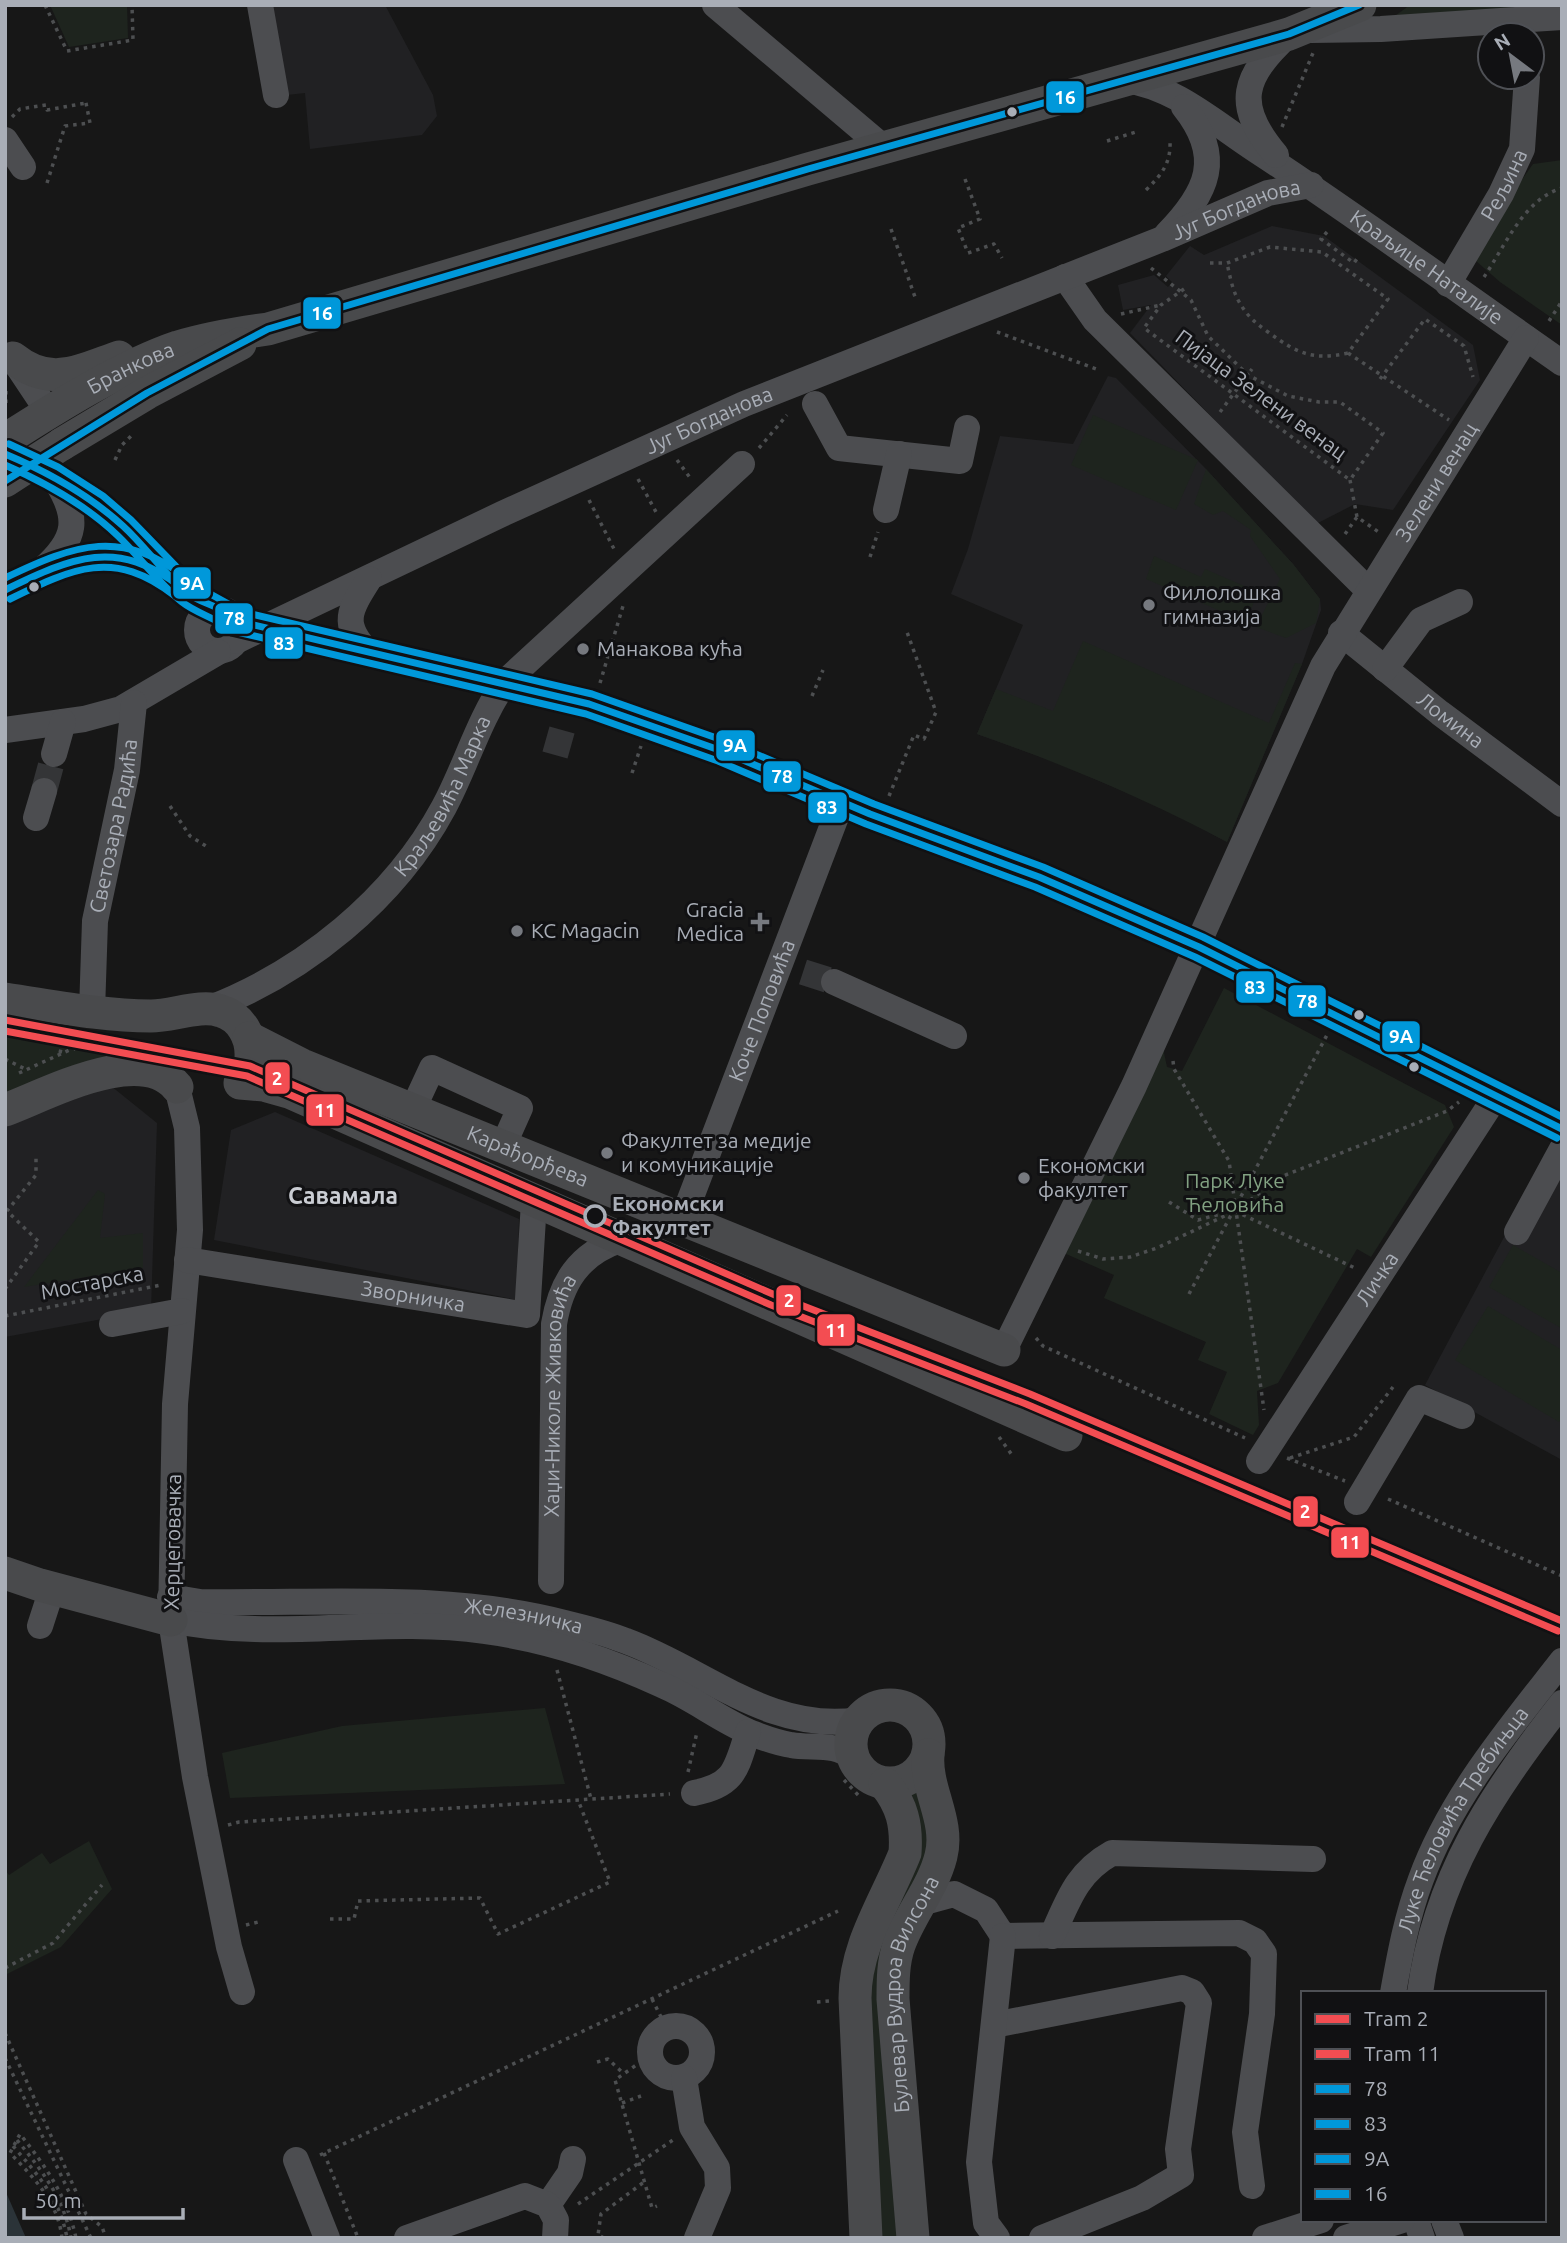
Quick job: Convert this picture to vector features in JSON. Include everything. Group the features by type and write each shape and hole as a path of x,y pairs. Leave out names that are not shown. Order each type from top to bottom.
{"main road":[{"path":"884,148 1125,80 1302,36 1360,5"},
{"name":"Бранкова","path":"21,422 176,348 215,337 268,329 884,148"},
{"name":"Бранкова","path":"5,481 147,393 268,329"},
{"path":"9,353 27,370 55,376 82,371 137,352 176,348"},
{"path":"5,999 83,1024 198,1011"},
{"name":"Карађорђева","path":"198,1011 233,1017 249,1038 302,1065 413,1110 683,1218 1017,1343"},
{"name":"Карађорђева","path":"249,1038 250,1066 235,1088 264,1085 289,1093 924,1371 1066,1436"},
{"path":"5,1110 109,1072 149,1070 172,1082"},
{"path":"5,1573 52,1589 170,1609"},
{"path":"881,1705 895,1705 912,1711 928,1733 928,1755 920,1770 910,1778 886,1784 867,1777 852,1758 851,1734 858,1720 881,1705"},
{"name":"Булевар Вудроа Вилсона","path":"912,2238 893,1999 894,1968 899,1944 941,1857 942,1823 928,1772 928,1755"},
{"name":"Булевар Вудроа Вилсона","path":"866,2238 855,1993 861,1950 905,1853 906,1837 898,1799 886,1784"}],"street":[{"path":"260,5 276,95"},
{"path":"715,5 884,148"},
{"path":"1302,36 1381,29 1476,28"},
{"name":"Краљице Наталије","path":"1300,179 1257,130 1248,110 1247,100 1249,84 1258,65 1302,36"},
{"name":"Краљице Наталије","path":"1125,80 1142,83 1176,97 1300,179 1562,363"},
{"name":"Рељина","path":"1448,284 1501,194 1522,149 1526,91"},
{"name":"Југ Богданова","path":"1162,239 1198,197 1209,165 1201,132 1176,97"},
{"path":"5,141 23,167"},
{"name":"Југ Богданова","path":"267,627 514,509 744,404 1162,239 1300,179"},
{"path":"1065,277 1095,320 1368,590"},
{"name":"Зелени венац","path":"1017,1343 1056,1243 1199,947 1323,666 1526,338"},
{"path":"9,353 21,422"},
{"path":"815,404 839,448 960,461 967,428"},
{"path":"5,454 55,478 111,516 189,595 217,630"},
{"path":"886,510 899,454"},
{"name":"Краљевића Марка","path":"198,1011 249,993 299,962 349,923 395,877 444,807 491,702 505,682 751,455"},
{"path":"39,573 63,549 72,525 72,511 55,478"},
{"path":"5,590 75,559 113,555 163,570"},
{"path":"368,652 351,631 349,618 369,579"},
{"path":"1385,669 1421,620 1460,602"},
{"path":"5,730 63,723 134,703 187,669 217,630 267,627 505,682 589,704 682,736 842,802 1039,877 1199,947 1562,1129"},
{"name":"Ломина","path":"1341,633 1562,804"},
{"name":"Светозара Радића","path":"83,1024 90,921 127,770 134,703"},
{"path":"54,754 63,723"},
{"path":"36,818 44,791"},
{"name":"Коче Поповића","path":"683,1218 791,968 842,802"},
{"path":"834,982 954,1036"},
{"path":"413,1110 432,1068 520,1108 503,1146"},
{"name":"Херцеговачка","path":"172,1082 184,1107 187,1128 190,1230 175,1404 170,1609 207,1835 229,1947 242,1992"},
{"name":"Личка","path":"1269,1454 1378,1279 1488,1092"},
{"path":"1517,1232 1562,1149"},
{"name":"Зворничка","path":"186,1269 527,1315 534,1202"},
{"name":"Хаџи-Николе Живковића","path":"551,1581 554,1324 557,1303 567,1279 585,1258 620,1240"},
{"path":"1017,1343 1037,1320 1037,1309 1053,1271 1060,1273"},
{"path":"112,1324 182,1311"},
{"path":"1361,1496 1419,1398 1462,1416"},
{"path":"40,1626 52,1589"},
{"name":"Железничка","path":"170,1609 200,1602 449,1603 504,1609 627,1641 773,1713 822,1721 858,1720"},
{"name":"Железничка","path":"170,1609 209,1628 442,1628 483,1630 550,1644 661,1684 737,1726 793,1746 839,1749 852,1758"},
{"name":"Луке Ћеловића Требињца","path":"1394,1991 1401,1945 1421,1879 1446,1823 1475,1775 1562,1661"},
{"name":"Луке Ћеловића Требињца","path":"1420,1991 1424,1961 1446,1889 1472,1831 1507,1774 1562,1703"},
{"path":"689,1793 725,1784 736,1768 737,1726"},
{"path":"1052,1936 1077,1882 1093,1863 1112,1853 1313,1859"},
{"path":"921,1903 954,1894 986,1910 1003,1936 979,2162 986,2223 997,2238"},
{"path":"1003,1936 1240,1933 1255,1941 1264,1954 1262,2014 1245,2132 1252,2186"},
{"path":"994,2025 1182,1989 1192,1992 1199,2003 1178,2149 1181,2175 1142,2198 1042,2238"},
{"path":"680,2026 694,2031 702,2043 703,2058 696,2071 684,2078 669,2078 662,2074 656,2070 649,2056 652,2039 666,2027 680,2026"},
{"path":"684,2078 692,2127 717,2168 718,2188 697,2238"},
{"path":"304,2159 327,2238"},
{"path":"407,2238 525,2196 553,2221 573,2159"},
{"path":"1265,2238 1315,2222"},
{"path":"1346,2238 1396,2222"}],"path":[{"path":"46,5 67,51 133,40 132,5"},
{"path":"1278,139 1302,36"},
{"path":"5,125 20,109 46,105 47,110 86,101 90,123 65,126 47,183 50,184"},
{"path":"1107,141 1136,132"},
{"path":"1146,190 1164,171 1171,157 1170,141"},
{"path":"965,179 980,219 958,228 968,253 994,244 1002,258"},
{"path":"1484,277 1529,210 1549,192 1562,188"},
{"path":"891,229 915,297"},
{"path":"1326,232 1321,239 1354,263 1359,256"},
{"path":"1210,263 1227,263 1270,247 1322,252 1388,299 1348,353 1328,358 1310,355 1293,351 1273,339 1250,318 1240,304 1227,263"},
{"path":"1333,259 1339,252"},
{"path":"1157,273 1182,291"},
{"name":"Пијаца Зелени венац","path":"1182,291 1191,300 1208,336 1248,375 1288,396 1320,402 1340,402 1383,433 1350,480 1143,328 1161,305 1182,291"},
{"path":"1549,321 1562,301"},
{"path":"1095,320 1161,305"},
{"path":"1381,377 1425,319 1464,346 1473,379"},
{"path":"997,332 1096,369"},
{"path":"1348,353 1446,418 1453,408"},
{"path":"1221,410 1252,369"},
{"path":"5,391 21,422"},
{"path":"1355,413 1358,408"},
{"path":"751,455 787,415"},
{"path":"115,460 122,445 134,433"},
{"path":"676,458 692,481"},
{"path":"635,474 655,510"},
{"path":"1350,480 1357,517 1382,535"},
{"path":"587,495 611,542"},
{"path":"1348,530 1357,517"},
{"path":"598,688 620,615"},
{"path":"889,796 914,734 924,739 936,712 907,632"},
{"path":"812,696 823,670"},
{"path":"632,773 641,745"},
{"path":"170,806 190,836 206,846"},
{"path":"1189,1294 1338,1015"},
{"path":"1166,1017 1174,1069 1229,1161 1269,1454"},
{"path":"60,1054 62,1038 83,1024"},
{"path":"62,1038 74,1048"},
{"path":"5,1059 25,1069"},
{"path":"1056,1243 1103,1259 1130,1256 1157,1248 1235,1211 1283,1177 1488,1092"},
{"name":"Мостарска","path":"5,1289 39,1242 7,1211 36,1175 36,1155"},
{"path":"1169,1202 1198,1220 1235,1211 1378,1279"},
{"name":"Мостарска","path":"5,1316 186,1269"},
{"path":"1017,1343 1043,1346 1361,1496 1562,1576"},
{"path":"1269,1454 1354,1437 1393,1387"},
{"path":"550,1644 591,1799"},
{"path":"207,1835 239,1822 689,1793 698,1727 737,1726"},
{"path":"331,1919 354,1919 358,1901 480,1898 498,1934 610,1882 578,1800"},
{"path":"5,1968 52,1943 102,1885"},
{"path":"304,2159 324,2153 838,1911"},
{"path":"652,1999 666,2027"},
{"path":"5,2034 86,2214 102,2227 106,2238"},
{"path":"649,2056 615,2080 652,2208 657,2206"},
{"path":"5,2058 91,2238"},
{"path":"597,2062 608,2059 624,2074"},
{"path":"622,2103 641,2096"},
{"path":"553,2221 692,2127"},
{"path":"20,2134 71,2217 69,2237 46,2192 10,2153 20,2134"},
{"path":"17,2140 47,2176 69,2237"},
{"path":"13,2146 47,2176"},
{"path":"18,2161 31,2148"},
{"path":"324,2153 358,2238"},
{"path":"38,2184 47,2176"},
{"path":"604,2238 598,2235 601,2214 644,2182"}],"shaded area":[{"path":"271,5 385,5 433,95 437,116 422,135 310,149 305,93 287,95"},
{"path":"1272,226 1324,236 1473,345 1480,380 1393,510 1355,504 1316,524 1130,333 1151,305 1123,310 1118,285 1154,275 1168,287 1172,282 1166,276 1190,246 1204,255"},
{"name":"Филолошка гимназија","path":"1108,376 1116,378 1206,469 1293,564 1320,599 1321,610 1302,664 1227,842 1165,809 1055,762 977,734 1023,625 951,594 968,549 1000,436 1073,444"},
{"path":"111,1086 157,1123 151,1310 5,1337 5,1125"},
{"path":"275,1112 519,1219 517,1300 214,1240 231,1130"},
{"path":"1549,1153 1562,1159 1562,1460 1425,1385"},
{"path":"5,2190 26,2238 5,2238"}],"green space":[{"path":"50,5 127,5 128,38 69,47"},
{"path":"1410,5 1512,5 1512,10 1392,18"},
{"path":"1562,160 1562,325 1500,282 1476,261 1509,198 1533,164"},
{"path":"1093,415 1198,460 1176,510 1071,465"},
{"path":"1206,469 1293,564 1320,599 1316,623 1286,638 1256,627 1280,579 1250,536 1251,530 1223,511 1213,515 1194,504"},
{"path":"1154,556 1201,577 1205,569 1258,592 1246,622 1146,579"},
{"path":"1083,641 1269,723 1295,663 1302,664 1227,842 1104,783 977,734 996,689 1053,711"},
{"name":"Парк Луке Ћеловића","path":"1224,988 1445,1105 1454,1127 1371,1257 1357,1249 1278,1383 1257,1391 1259,1425 1253,1435 1209,1414 1227,1372 1198,1360 1206,1342 1104,1298 1114,1275 1057,1250 1163,1048 1167,1067 1182,1071"},
{"path":"5,1023 120,1043 117,1053 107,1061 5,1097"},
{"path":"98,1190 105,1194 100,1238 143,1233 143,1268 24,1287"},
{"path":"1513,1245 1562,1273 1561,1328 1489,1287"},
{"path":"1488,1306 1562,1350 1562,1418 1559,1422 1455,1360"},
{"path":"545,1708 565,1784 230,1798 222,1753 342,1726"},
{"path":"921,1781 933,1847 899,1926 900,2238 881,2238 863,2010 873,1936 901,1882 898,1787"},
{"path":"89,1841 112,1889 61,1947 5,1975 5,1870 9,1875 42,1853 50,1864"}],"tunnel":[{"path":"555,755 564,723"},
{"path":"44,791 54,754"},
{"path":"803,972 834,982"}],"tram line":[{"name":"2","path":"5,1020 250,1066 775,1295 1030,1394 1562,1621"},
{"name":"11","path":"5,1031 247,1076 771,1305 1026,1404 1558,1631"}],"transit line":[{"name":"16","path":"5,481 147,393 268,329 808,169 1289,34 1359,5"},
{"name":"9A","path":"9,444 58,467 103,496 131,520 194,585 243,612 592,694 725,741 874,804 1043,867 1203,937 1562,1117"},
{"name":"78","path":"5,454 37,468 96,504 131,534 186,592 226,612 237,621 589,704 722,751 870,814 1039,877 1199,947 1562,1129"},
{"name":"83","path":"5,465 50,487 93,514 182,602 233,631 586,714 718,761 866,824 1035,887 1195,957 1557,1138"},
{"name":"9A","path":"5,578 54,557 98,546 120,547 142,553 165,563 189,580"},
{"name":"78","path":"5,590 74,561 95,558 136,562 159,572 182,588"},
{"name":"83","path":"10,599 54,579 93,568 132,572 153,581 175,596"}],"place":[{"name":"Филолошка гимназија","path":"1149,605"},
{"name":"Манакова кућа","path":"583,649"},
{"name":"Gracia Medica","path":"760,922"},
{"name":"KC Magacin","path":"517,931"},
{"name":"Факултет за медије и комуникације","path":"607,1153"},
{"name":"Економски факултет","path":"1024,1178"},
{"name":"Економски Факултет","path":"595,1216"}],"district":[{"name":"Савамала","path":"343,1196"}]}
